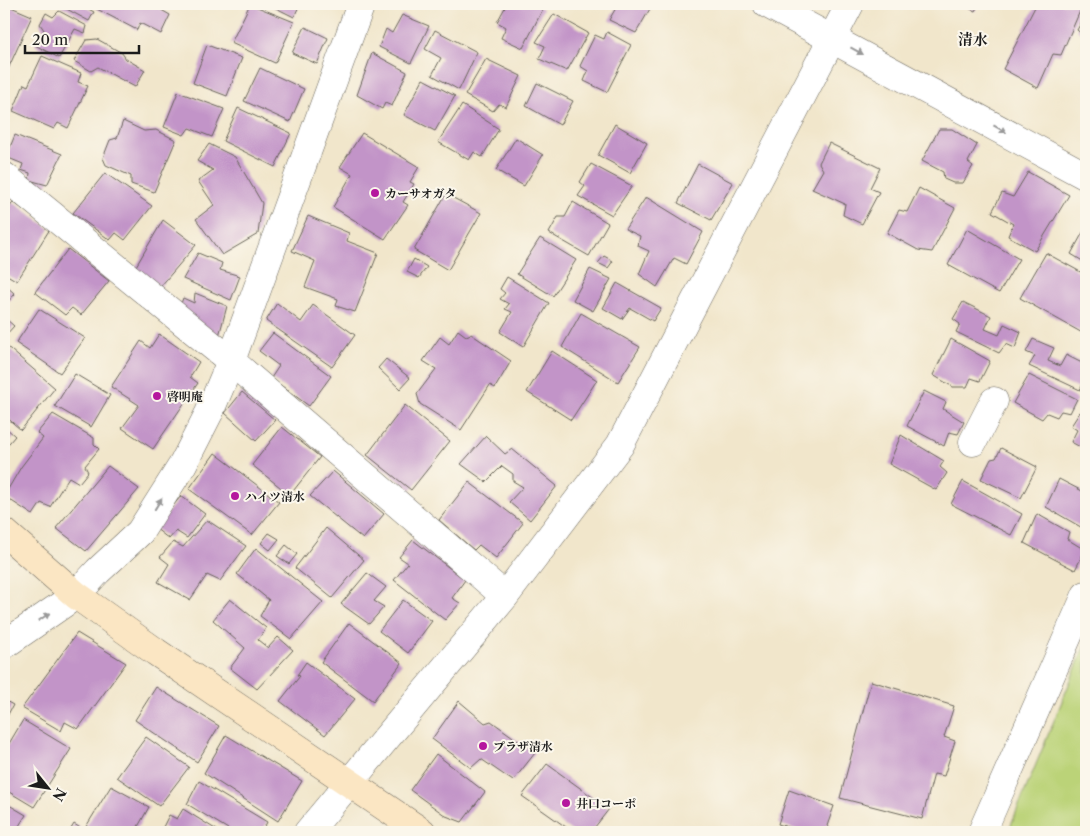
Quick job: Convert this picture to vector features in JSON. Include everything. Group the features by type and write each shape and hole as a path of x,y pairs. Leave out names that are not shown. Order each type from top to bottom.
{"street":[{"path":"4,645 76,595 98,571 140,532 183,464 209,413 231,361 361,4"},
{"path":"768,4 1086,176"},
{"path":"308,832 505,596 620,446 850,4"},
{"path":"4,176 231,361 505,596"},
{"path":"973,442 994,400"},
{"path":"4,532 76,595 156,652 422,832"},
{"path":"982,832 1086,595"}],"green space":[{"path":"1086,643 1086,832 1008,832"}],"building":[{"path":"4,4 32,16 8,69 4,67"},
{"path":"62,4 87,4 85,7 94,12 89,21 61,6"},
{"path":"97,4 151,4 170,15 161,34 140,23 137,30 95,8"},
{"path":"250,4 294,22 275,63 231,43"},
{"path":"268,4 300,4 294,17"},
{"path":"507,4 536,4 543,9 523,48 501,38 506,27 497,22"},
{"path":"612,4 646,4 651,7 636,33 609,20 617,6"},
{"path":"960,4 979,4 975,11"},
{"path":"1029,4 1083,4 1061,55 1053,54 1038,88 1003,69 1035,7"},
{"path":"59,11 87,26 85,33 75,29 59,58 35,45 44,30 40,24 46,13 53,17"},
{"path":"554,14 588,33 567,71 539,59 545,46 536,42"},
{"path":"1086,14 1086,30 1083,35 1077,30"},
{"path":"402,15 429,26 411,63 379,47 386,29 392,33"},
{"path":"305,27 328,38 317,64 292,53"},
{"path":"435,30 477,52 459,90 432,75 441,58 425,49"},
{"path":"607,32 631,45 607,92 584,81 588,71 580,66 595,35 604,39"},
{"path":"97,39 122,53 126,59 145,70 135,87 98,67 91,71 74,61 86,40"},
{"path":"207,45 242,58 227,96 193,83"},
{"path":"372,53 407,72 392,106 385,103 382,109 357,95"},
{"path":"42,56 81,73 78,82 88,86 68,128 58,123 54,129 13,111 24,84 28,86"},
{"path":"486,59 521,76 506,107 499,104 493,111 465,95"},
{"path":"260,68 304,89 290,122 244,101"},
{"path":"423,79 455,96 435,131 404,115"},
{"path":"537,83 573,101 560,125 526,106"},
{"path":"178,92 224,109 212,137 189,128 184,135 164,127"},
{"path":"462,105 499,129 482,157 474,152 469,160 438,142"},
{"path":"238,108 291,133 275,167 223,141"},
{"path":"123,121 144,131 156,130 176,140 154,192 131,184 131,176 106,165 103,158 110,140 117,138"},
{"path":"615,124 647,143 630,173 598,155"},
{"path":"939,129 952,129 977,145 968,162 973,166 963,183 953,183 944,179 943,172 922,161"},
{"name":"カーサオガタ","path":"362,133 419,167 410,182 414,184 403,202 408,205 385,239 333,207 352,174 340,167"},
{"path":"15,135 62,154 47,185 29,180 30,173 21,170 23,164 6,157"},
{"path":"516,138 543,155 524,186 496,170"},
{"path":"829,143 880,168 870,188 879,192 862,224 843,215 845,204 812,189 823,170 819,163"},
{"path":"209,144 235,157 262,203 258,234 222,255 196,219 214,205 198,181 213,170 197,161"},
{"path":"591,164 632,186 612,215 578,196 585,186 580,182"},
{"path":"698,164 733,183 711,220 678,203"},
{"path":"1028,172 1069,195 1035,251 1008,236 1013,224 992,212 1002,193 1013,197"},
{"path":"105,173 152,206 125,240 116,233 110,240 73,213"},
{"path":"919,188 955,208 932,252 918,250 887,233 899,210 907,212"},
{"path":"446,194 481,213 448,270 414,250"},
{"path":"646,197 703,232 686,264 674,258 657,287 639,274 649,251 638,246 640,236 625,229"},
{"path":"13,202 50,229 17,281 4,273 4,216"},
{"path":"573,202 608,223 589,256 549,233 558,217 565,217"},
{"path":"308,216 349,233 347,241 378,253 355,312 336,306 338,299 305,287 315,261 292,251"},
{"path":"163,220 196,245 160,287 135,268"},
{"path":"1086,227 1086,263 1071,254"},
{"path":"967,229 1019,259 999,293 948,265"},
{"path":"540,238 576,260 553,296 517,274"},
{"path":"68,249 109,281 81,315 72,308 65,315 35,292"},
{"path":"198,253 222,263 220,270 240,276 231,300 183,279"},
{"path":"1046,253 1086,275 1086,335 1020,298"},
{"path":"604,256 613,261 608,268 598,263"},
{"path":"414,259 427,267 419,278 407,272"},
{"path":"590,269 611,279 593,311 573,300"},
{"path":"507,277 549,303 523,347 500,332 512,312 505,309 509,304 500,299 505,293 500,289"},
{"path":"617,283 661,308 653,321 630,308 622,319 603,308"},
{"path":"4,284 15,294 4,306"},
{"path":"195,293 227,306 219,336 179,309 183,298 194,303"},
{"path":"963,302 991,316 985,329 999,335 1004,324 1021,332 1015,348 1006,344 999,353 956,332 960,324 953,319"},
{"path":"277,303 301,322 313,305 355,335 332,367 266,321"},
{"path":"39,309 85,338 60,373 16,343"},
{"path":"581,313 640,347 618,382 562,347"},
{"path":"6,319 14,326 5,336 4,322"},
{"path":"458,330 466,336 471,334 511,361 495,388 490,385 461,430 420,404 417,394 436,369 423,361 440,337 449,344"},
{"path":"273,333 331,376 309,406 271,378 279,366 259,351"},
{"name":"啓明庵","path":"159,334 199,362 190,377 198,383 153,449 122,428 139,405 111,387 141,341 150,348"},
{"path":"951,339 990,361 980,381 971,378 967,387 953,387 933,375"},
{"path":"1033,339 1054,348 1048,361 1060,366 1066,355 1086,365 1086,378 1080,390 1029,366 1035,356 1026,352"},
{"path":"4,344 55,388 21,430 4,415"},
{"path":"552,351 597,380 571,420 527,392"},
{"path":"386,359 410,378 400,389 378,368"},
{"path":"75,374 110,395 91,427 55,406"},
{"path":"1029,375 1077,399 1070,413 1061,411 1057,417 1047,413 1042,419 1013,403"},
{"path":"924,391 946,402 943,409 964,422 958,434 949,432 944,446 907,426"},
{"path":"242,392 275,420 256,441 225,413"},
{"path":"405,405 450,441 411,490 367,455"},
{"path":"1080,412 1086,415 1086,450 1071,442 1077,430 1071,426"},
{"path":"53,414 94,438 94,444 99,449 85,466 88,472 79,483 69,477 50,507 41,503 33,515 4,496 21,467 43,438 37,433"},
{"path":"4,426 15,436 4,449"},
{"path":"282,427 320,457 290,495 252,465"},
{"path":"901,435 944,461 940,467 947,473 936,490 889,464"},
{"path":"486,436 505,454 512,449 557,486 530,520 509,502 523,487 513,481 513,474 502,466 486,482 461,464"},
{"path":"1001,448 1037,467 1021,498 981,479 991,459 996,458"},
{"name":"ハイツ清水","path":"215,453 279,502 252,535 189,489"},
{"path":"108,466 139,489 86,551 56,528"},
{"path":"333,471 384,514 363,539 310,496"},
{"path":"1059,479 1086,493 1086,530 1046,507"},
{"path":"963,481 1022,514 1011,535 951,504"},
{"path":"469,482 523,523 496,558 479,545 474,550 439,520"},
{"path":"181,496 205,514 187,538 176,531 169,539 155,528"},
{"path":"1037,514 1069,532 1067,539 1085,550 1075,570 1024,543"},
{"path":"207,520 246,546 220,581 207,575 190,600 158,582 169,564 160,557 173,542 183,547"},
{"path":"326,528 364,560 332,598 295,568"},
{"path":"269,533 279,539 270,550 261,543"},
{"path":"413,540 465,580 452,598 460,603 445,620 394,580 408,563 399,557"},
{"path":"286,545 297,554 289,564 277,556"},
{"path":"256,548 323,602 291,639 260,616 269,600 237,574"},
{"path":"367,573 386,587 374,601 384,607 369,624 341,604"},
{"path":"230,599 266,628 258,640 268,648 278,637 293,650 257,689 230,668 245,648 213,620"},
{"path":"403,600 432,621 408,653 379,631"},
{"path":"349,623 402,663 373,701 321,662"},
{"path":"77,633 126,663 78,729 65,722 61,731 22,708"},
{"path":"306,662 355,699 325,735 280,701 300,676 297,675"},
{"path":"871,681 954,706 944,737 955,741 944,776 934,774 922,819 840,798"},
{"path":"156,687 219,726 197,762 135,720"},
{"path":"4,700 13,705 4,722"},
{"name":"プラザ清水","path":"459,701 485,723 491,721 535,753 513,781 481,759 471,768 432,739"},
{"path":"23,720 71,749 34,807 4,789 4,752"},
{"path":"226,735 302,781 278,821 204,773"},
{"path":"146,737 189,767 159,806 117,777"},
{"path":"436,754 485,792 462,822 446,816 410,790"},
{"name":"井口コーポ","path":"547,764 609,809 591,832 573,832 522,796"},
{"path":"199,781 267,822 262,832 233,832 187,804"},
{"path":"111,786 149,807 135,832 69,832 74,824 84,830"},
{"path":"789,790 834,806 827,826 830,828 828,832 805,832 778,824"},
{"path":"4,802 26,815 15,832 4,832"},
{"path":"183,809 220,832 171,832 163,827 169,815 177,819"}],"place":[{"name":"カーサオガタ","path":"375,193"},
{"name":"啓明庵","path":"157,396"},
{"name":"ハイツ清水","path":"235,496"},
{"name":"プラザ清水","path":"483,746"},
{"name":"井口コーポ","path":"566,803"}],"district":[{"name":"清水","path":"973,39"}]}
